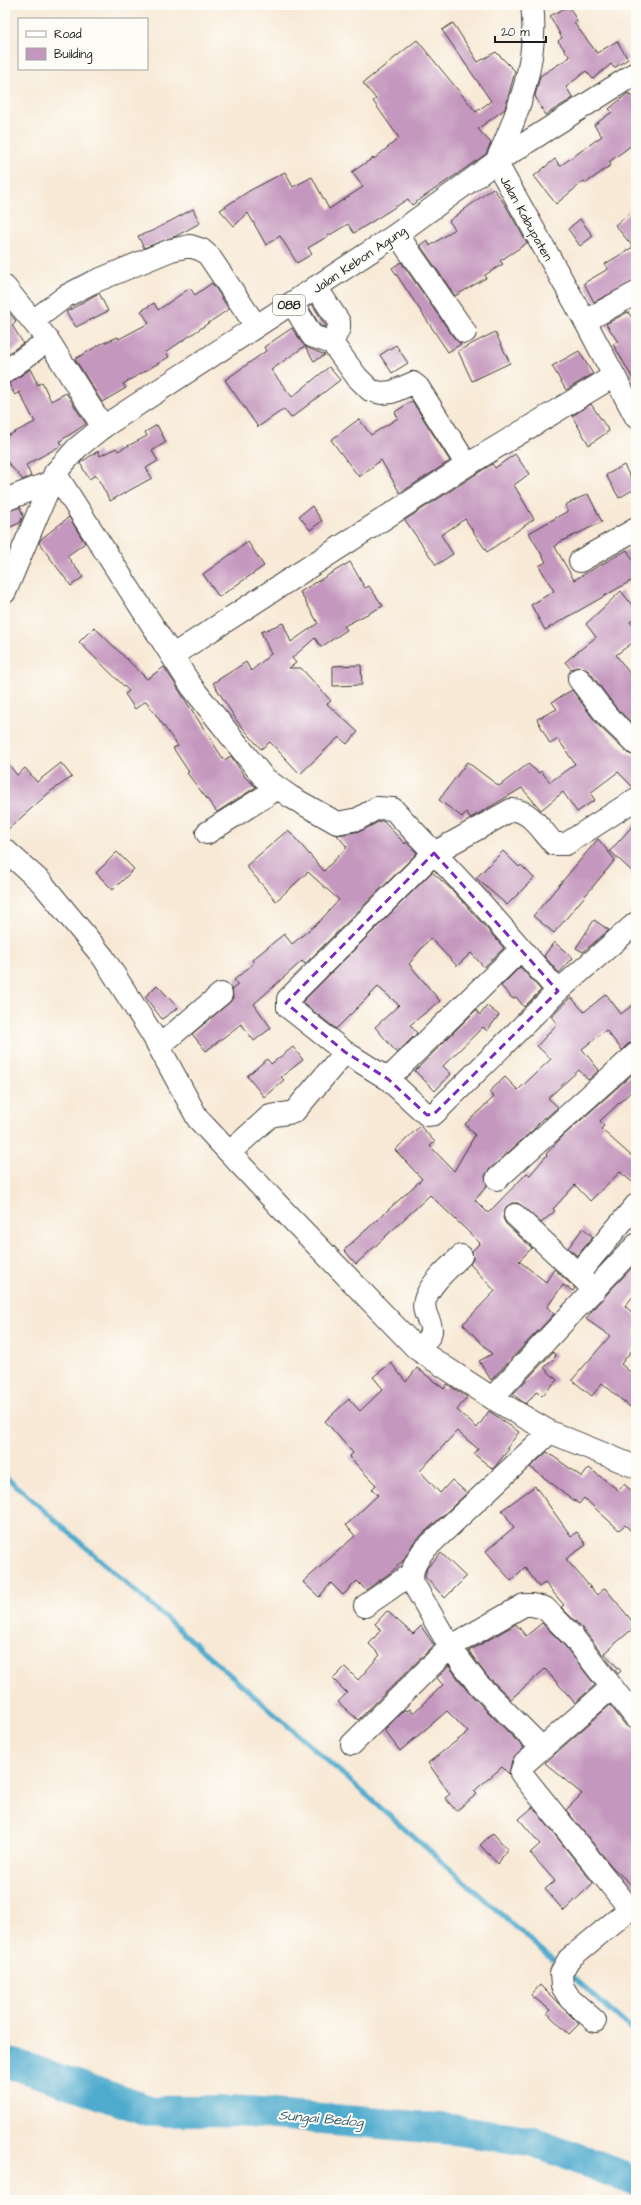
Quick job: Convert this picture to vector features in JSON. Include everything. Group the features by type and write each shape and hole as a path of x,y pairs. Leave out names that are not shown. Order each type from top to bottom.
{"street":[{"name":"Jalan Kabupaten","path":"532,5 534,20 530,67 509,135 496,162 585,321 636,417"},
{"name":"Jalan Kebon Agung","path":"5,592 53,478 77,448 103,428 397,234 496,162 636,73"},
{"path":"397,234 465,332"},
{"path":"33,321 66,296 91,283 171,250 190,246 202,250 209,256 256,326"},
{"path":"5,287 48,340 103,428"},
{"path":"316,288 339,322 339,328 332,343"},
{"path":"585,321 636,293"},
{"path":"292,303 312,336 332,343 357,377 370,390 381,393 392,392 412,383 418,387 467,465"},
{"path":"5,372 48,340"},
{"path":"173,655 467,465 614,376"},
{"path":"5,500 53,478 173,655 192,687 264,778 337,823 358,819 377,808 393,809 558,991"},
{"path":"580,561 636,529"},
{"path":"579,679 607,716 636,744"},
{"path":"207,833 278,788"},
{"path":"636,800 566,844 554,844 528,814 517,810 511,810 434,853 288,999 288,1007 345,1052 388,1079 426,1115 434,1114 558,991 636,922"},
{"path":"5,850 41,882 103,957 159,1046 198,1119 280,1208 417,1349 492,1398 550,1432 636,1467"},
{"path":"388,1079 521,949"},
{"path":"159,1046 221,994"},
{"path":"230,1152 270,1116 294,1112 345,1052"},
{"path":"497,1179 636,1054"},
{"path":"578,1274 636,1205"},
{"path":"515,1215 595,1290"},
{"path":"492,1398 636,1245"},
{"path":"417,1349 428,1341 430,1334 424,1306 428,1294 461,1256"},
{"path":"365,1606 411,1574 423,1551 550,1432"},
{"path":"411,1574 413,1583 450,1647 477,1683 542,1748"},
{"path":"352,1744 450,1647 524,1605 540,1606 545,1608 574,1638 611,1688 636,1718"},
{"path":"596,2022 570,1999 562,1986 561,1973 569,1959 633,1906 522,1773 524,1764 611,1688"}],"highlighted area":[{"path":"434,853 558,991 434,1114 427,1115 388,1079 345,1052 286,1003"}],"building":[{"path":"569,6 577,21 574,23 597,53 617,41 628,59 614,68 611,64 593,79 586,71 566,87 573,98 545,115 535,96 540,76 570,57 558,41 562,38 550,16"},
{"path":"453,23 478,62 496,52 515,71 505,109 478,129 491,143 486,154 412,205 408,199 354,233 348,224 308,248 312,254 297,263 280,236 266,245 248,213 234,226 220,210 249,191 285,172 293,187 312,177 329,209 363,187 352,172 373,158 374,159 399,138 373,101 376,99 363,83 417,40 476,112 491,101 442,30"},
{"path":"628,93 636,101 636,142 609,162 611,165 586,183 584,181 556,204 534,176 555,159 560,166 602,136 594,125 612,112 609,109"},
{"path":"493,188 504,203 527,243 500,261 503,264 485,275 486,278 455,296 420,245 427,240 430,246 455,229 449,221"},
{"path":"636,208 636,281 594,302 584,283 608,269 605,264 633,247 615,225"},
{"path":"193,209 200,223 176,236 144,248 138,236 152,231"},
{"path":"580,219 593,236 580,246 568,229"},
{"path":"401,262 455,339 461,344 448,352 392,268"},
{"path":"212,283 229,309 166,352 169,357 123,384 126,388 102,402 75,359 101,344 118,337 119,339 149,323 141,311 154,303 158,310 190,288 195,295"},
{"path":"99,293 108,311 76,327 66,312"},
{"path":"312,304 326,326 325,327 320,326 309,307"},
{"path":"6,309 16,321 12,325 23,343 5,356"},
{"path":"628,312 636,324 636,384 613,344 618,342 606,324"},
{"path":"292,328 302,343 308,348 325,355 314,361 305,346 271,370 292,397 329,367 340,380 291,418 284,409 258,427 225,380 266,351 264,347"},
{"path":"495,332 510,363 472,381 458,351"},
{"path":"396,345 408,363 392,373 380,355"},
{"path":"579,351 593,374 566,390 552,366"},
{"path":"30,369 38,385 42,382 51,401 66,393 86,424 60,441 62,445 26,465 31,476 23,480 5,459 5,437 35,422 19,392 15,395 9,384"},
{"path":"412,401 450,461 400,493 381,460 359,477 331,440 359,419 371,435 398,418 395,412"},
{"path":"591,404 609,431 589,445 572,416"},
{"path":"157,425 166,442 152,451 158,461 146,468 152,478 110,501 96,475 89,479 80,463 98,451 100,456 116,448 118,451 147,436 145,432"},
{"path":"515,454 529,474 514,485 534,519 487,552 465,519 441,535 453,554 436,565 405,520 492,464 495,468"},
{"path":"624,465 636,488 619,498 606,475"},
{"path":"588,494 602,522 560,542 555,547 574,580 627,550 636,566 636,578 545,630 531,605 554,591 539,566 546,562 529,533 568,511 565,505"},
{"path":"312,506 322,521 310,530 299,516"},
{"path":"20,507 23,516 20,523 5,529 5,512"},
{"path":"69,517 85,543 67,556 83,577 71,586 39,543 41,539"},
{"path":"248,542 264,566 219,597 203,574"},
{"path":"350,562 365,588 369,586 383,606 344,626 347,630 321,647 315,638 292,658 296,663 289,668 301,668 331,701 327,704 358,732 347,744 339,737 300,774 270,742 261,749 237,721 213,683 246,662 251,671 271,654 261,632 283,623 291,642 318,623 300,592"},
{"path":"621,591 636,610 636,617 630,622 636,629 636,640 616,655 636,682 636,727 616,708 589,671 578,667 571,669 565,662 596,637 586,624"},
{"path":"94,627 147,679 164,667 224,760 231,756 245,777 256,787 217,812 187,773 189,772 173,748 178,746 146,701 135,709 125,694 129,691 79,642"},
{"path":"361,665 362,685 333,686 333,666"},
{"path":"572,690 598,725 627,753 636,756 636,787 633,787 618,772 590,793 595,800 577,812 563,792 541,810 522,788 471,818 466,812 462,817 439,800 467,762 499,786 528,764 539,773 541,771 550,782 575,764 558,739 550,744 537,719 557,709 552,702"},
{"path":"5,760 17,775 25,768 37,782 61,763 72,777 51,791 5,832"},
{"path":"380,821 383,821 405,844 406,842 417,853 305,964 302,961 254,1004 271,1028 254,1041 241,1024 206,1051 192,1034 233,998 232,989 238,985 234,980 254,963 252,960 284,934 292,944 320,921 339,900 308,872 276,901 246,866 288,830 324,871 347,847 337,835 361,831"},
{"path":"636,822 636,875 610,851"},
{"path":"598,839 615,860 554,933 533,916"},
{"path":"503,851 519,867 521,865 534,878 507,905 476,878"},
{"path":"117,852 134,869 113,890 96,873"},
{"path":"432,872 453,891 504,948 484,967 471,953 457,966 430,938 409,964 440,1001 410,1025 417,1033 397,1053 375,1027 399,1005 378,987 336,1029 302,1002"},
{"path":"594,920 609,930 583,952 576,948"},
{"path":"554,942 573,958 559,973 544,956"},
{"path":"520,967 541,990 524,1007 516,997 513,999 501,986"},
{"path":"157,985 178,1008 162,1019 145,997"},
{"path":"606,994 621,1014 636,1002 636,1042 628,1044 622,1050 606,1030 582,1049 599,1070 588,1080 579,1070 548,1098 558,1107 545,1119 544,1117 534,1129 489,1170 485,1176 487,1186 475,1200 488,1213 527,1173 530,1175 547,1155 546,1154 563,1136 636,1071 636,1087 600,1121 604,1126 601,1129 636,1160 636,1185 620,1172 590,1201 575,1185 553,1209 555,1211 541,1223 518,1203 512,1203 506,1207 503,1218 506,1224 532,1248 519,1261 546,1282 554,1269 575,1288 573,1291 563,1285 547,1307 554,1314 491,1380 479,1361 492,1354 463,1324 495,1291 470,1264 473,1259 472,1251 480,1243 430,1195 356,1264 344,1250 422,1179 395,1150 420,1126 435,1142 430,1146 454,1171 475,1135 465,1124 494,1097 489,1092 505,1077 518,1090 551,1059 537,1046 557,1024 551,1016 571,997 584,1012"},
{"path":"487,1006 499,1015 487,1031 483,1027 443,1066 451,1074 435,1091 415,1071 476,1010 480,1015"},
{"path":"293,1047 303,1060 281,1077 284,1080 264,1097 247,1076 267,1059 271,1064"},
{"path":"583,1228 593,1237 577,1256 568,1248"},
{"path":"636,1263 636,1293 625,1306 636,1316 636,1345 621,1364 636,1377 636,1412 602,1383 592,1396 572,1380 610,1336 586,1319 593,1309"},
{"path":"553,1352 556,1356 544,1368 557,1380 542,1396 537,1391 526,1404 513,1394"},
{"path":"391,1363 406,1382 417,1368 444,1389 447,1384 467,1397 457,1410 477,1428 489,1411 519,1432 507,1448 509,1449 493,1469 474,1454 478,1449 457,1431 420,1471 440,1493 452,1480 467,1493 414,1542 403,1561 390,1573 366,1590 357,1581 343,1595 331,1583 319,1597 303,1582 355,1536 346,1525 378,1495 372,1489 376,1485 349,1457 353,1453 325,1421 349,1399 360,1411 383,1389 373,1377"},
{"path":"547,1452 582,1477 589,1468 618,1490 624,1484 636,1495 636,1535 625,1525 619,1530 584,1498 579,1504 530,1467"},
{"path":"535,1486 571,1536 577,1532 586,1545 566,1559 597,1595 605,1588 636,1626 604,1653 621,1671 618,1674 584,1630 561,1607 564,1605 545,1583 539,1587 525,1567 511,1581 486,1551 514,1527 502,1510"},
{"path":"441,1553 466,1577 445,1598 425,1577 427,1568"},
{"path":"387,1611 413,1634 421,1626 434,1645 358,1720 338,1702 347,1693 333,1679 345,1667 358,1680 380,1655 369,1644 381,1630 375,1624"},
{"path":"542,1623 565,1646 595,1685 575,1703 545,1669 511,1699 486,1675 469,1651 516,1624 526,1636"},
{"path":"449,1666 468,1692 524,1748 512,1760 509,1774 502,1767 474,1791 477,1794 456,1811 445,1798 450,1794 428,1763 468,1732 447,1711 400,1751 384,1730 405,1709 407,1711 410,1709 413,1713 443,1685 437,1678"},
{"path":"610,1705 626,1726 636,1730 636,1889 612,1867 566,1810 582,1794 545,1763"},
{"path":"533,1807 593,1883 564,1911 545,1889 555,1881 530,1853 540,1844 519,1819"},
{"path":"493,1833 507,1849 498,1864 480,1845"},
{"path":"540,1985 579,2024 569,2034 547,2013 550,2010 531,1995"}],"waterway":[{"path":"5,1476 552,1959"},
{"path":"574,1978 636,2033"},
{"name":"Sungai Bedog","path":"5,2063 20,2066 150,2111 244,2112 457,2130 532,2141 636,2181"}]}
